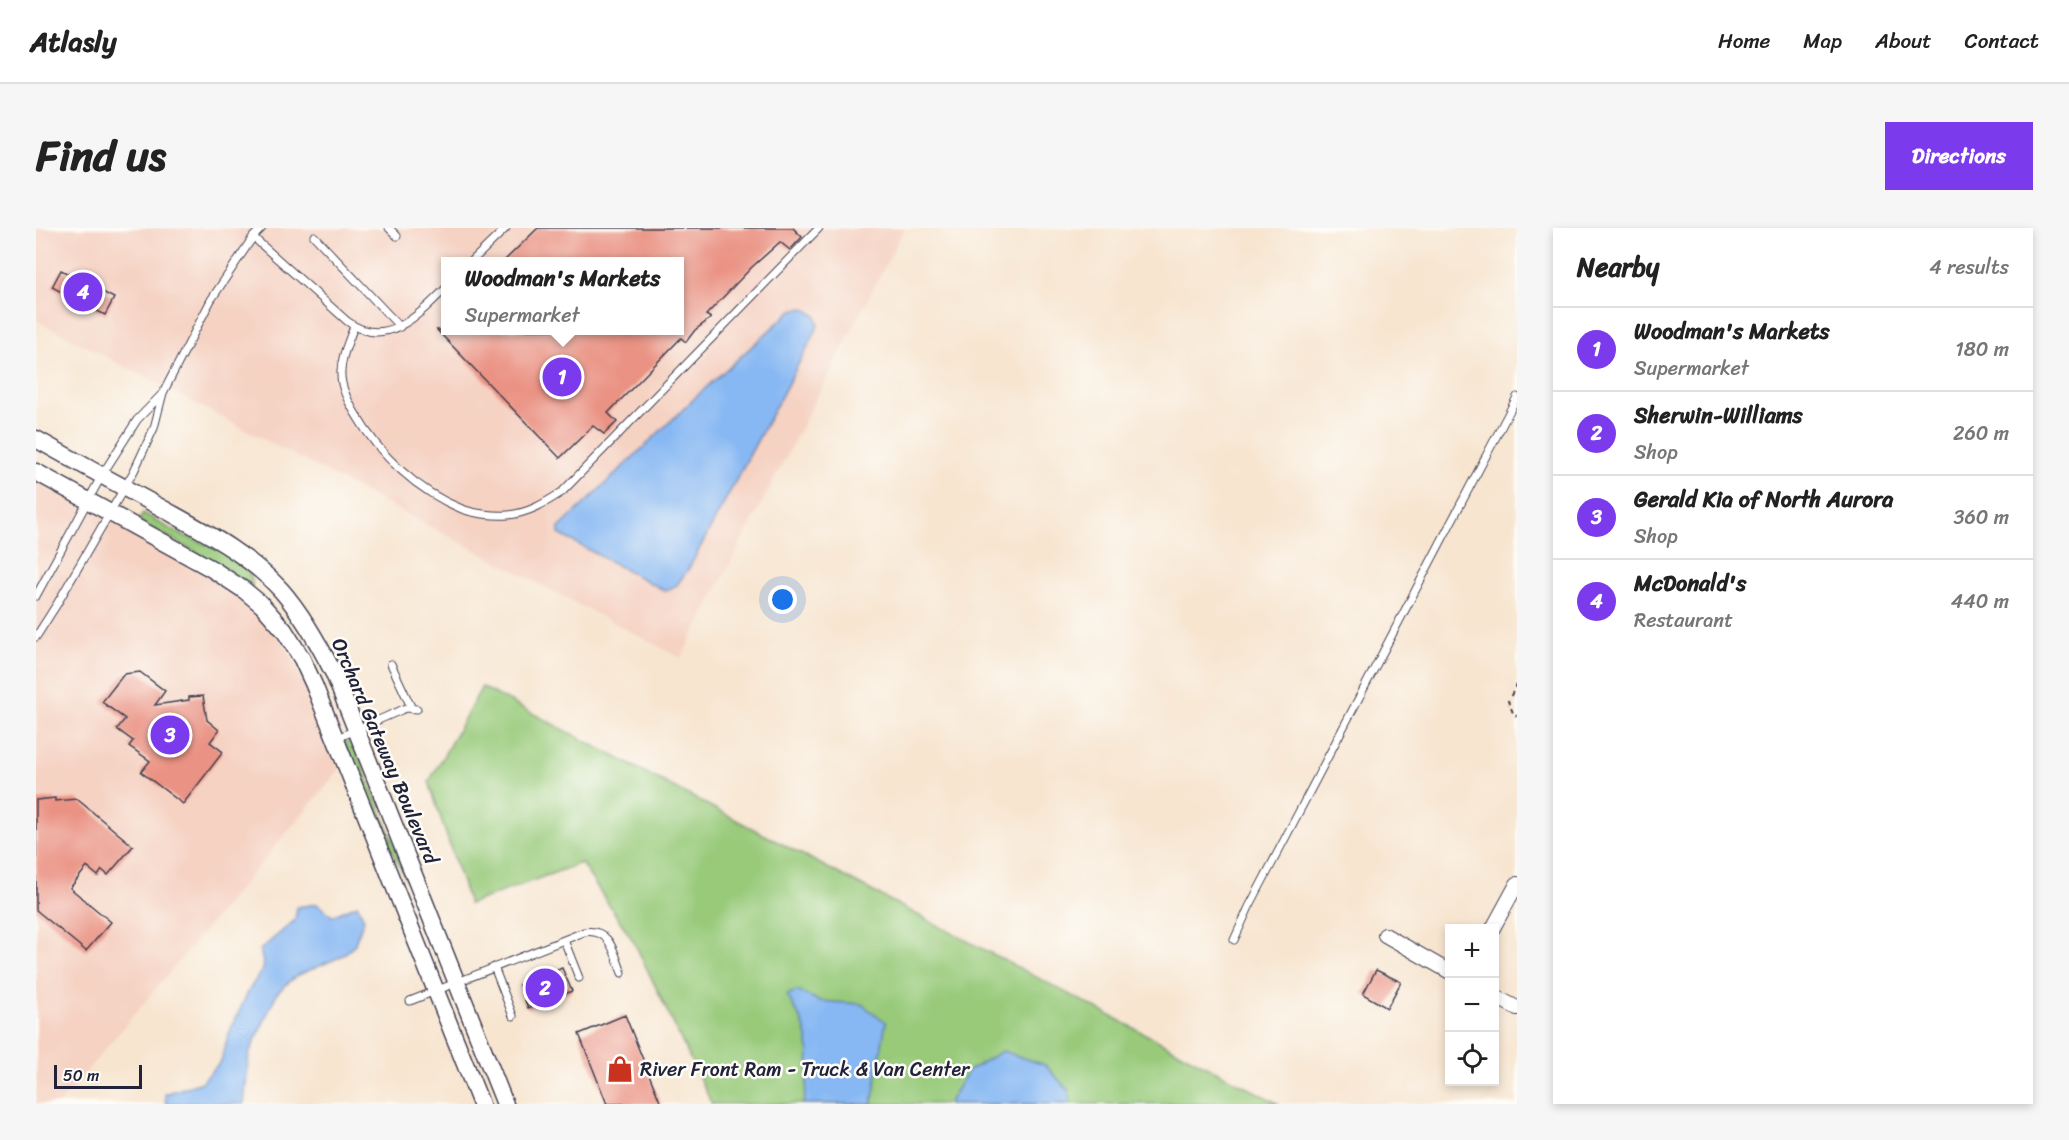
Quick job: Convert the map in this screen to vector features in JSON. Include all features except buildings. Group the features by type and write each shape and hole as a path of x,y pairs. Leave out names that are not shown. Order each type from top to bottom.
{"street":[{"name":"Orchard Gateway Boulevard","path":"36,439 220,540 251,562 280,589 302,616 320,644 334,674 505,1104"},
{"name":"Orchard Gateway Boulevard","path":"36,472 212,569 262,605 284,630 302,659 481,1104"},
{"path":"1494,924 1517,884"},
{"path":"1385,934 1445,970"},
{"path":"1499,999 1517,1008"}],"lane":[{"path":"36,637 134,471 154,428 163,393 211,300 253,237 262,228"},
{"path":"389,228 397,236"},
{"path":"476,257 506,228"},
{"path":"354,326 340,374 344,391 357,417 376,445 406,475 464,510 505,515 518,514 533,509 562,492 819,228"},
{"path":"314,236 400,327"},
{"path":"253,237 354,326 382,332 400,327 424,310 441,293"},
{"path":"36,596 88,500 137,420 163,393"},
{"path":"1234,940 1249,907 1517,397"},
{"path":"335,740 406,708 414,709 391,664"},
{"path":"410,1002 494,967 594,930 604,935 610,943 622,973"},
{"path":"564,940 579,978"},
{"path":"494,967 513,1016"}],"path":[{"path":"1517,684 1508,701 1514,715 1517,716"}],"shaded area":[{"path":"36,228 905,228 681,658 36,320"},
{"path":"36,479 223,583 241,596 273,628 296,663 340,769 59,1104 36,1104"}],"green space":[{"path":"143,513 175,532 212,546 235,558 250,574 252,585 250,586 230,571 139,521"},
{"path":"482,687 1279,1104 712,1104 634,942 581,863 469,904 429,782"},
{"path":"352,740 408,878 406,879 372,812 345,744"}],"water":[{"path":"804,308 816,316 818,325 815,333 689,568 677,585 665,591 559,534 559,528 700,393 792,310"},
{"path":"317,904 332,916 357,905 364,919 354,946 340,957 296,976 277,993 249,1054 244,1104 166,1104 165,1094 202,1082 221,1061 229,1033 249,990 264,967 260,950 295,920 297,907"},
{"path":"797,991 820,1001 861,1004 886,1022 872,1104 803,1104 808,1071 808,1044 806,1032 787,995"},
{"path":"1002,1051 1045,1065 1069,1091 1070,1104 948,1104 968,1071"}],"place":[{"name":"McDonald's","path":"83,292"},
{"name":"Woodman's Markets","path":"562,377"},
{"name":"Gerald Kia of North Aurora","path":"170,735"},
{"name":"Sherwin-Williams","path":"545,988"},
{"name":"River Front Ram - Truck & Van Center","path":"620,1069"}]}
